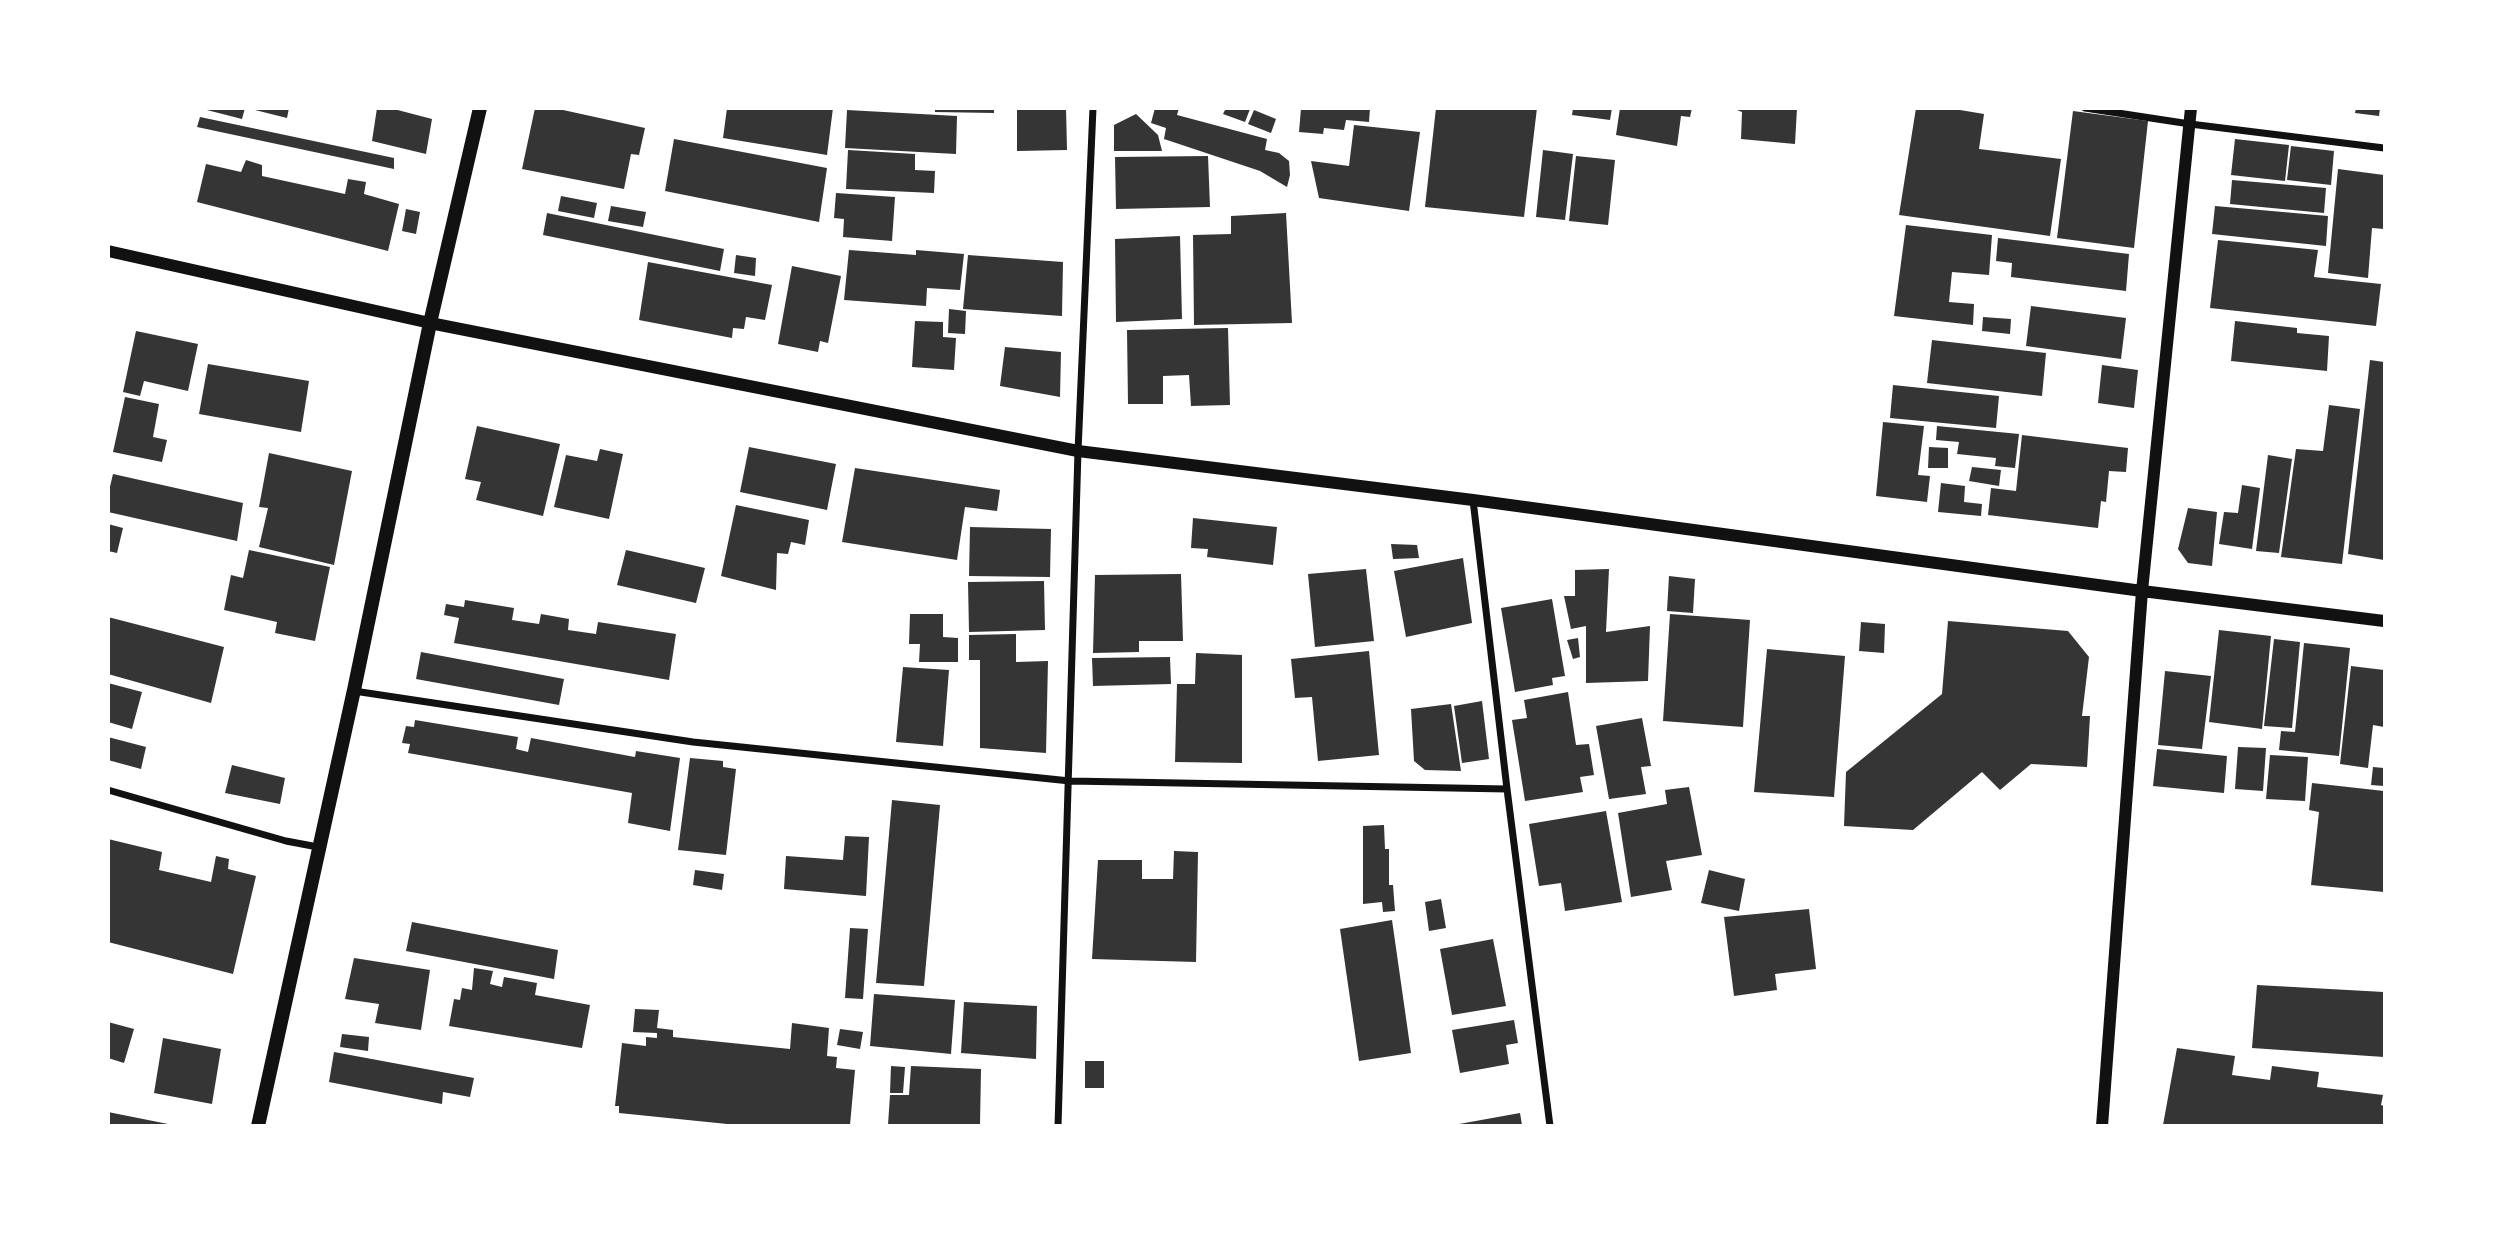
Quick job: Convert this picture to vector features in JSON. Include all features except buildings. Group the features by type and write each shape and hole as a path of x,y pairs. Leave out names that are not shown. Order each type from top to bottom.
{"main road":[{"path":"258,1125 354,691 430,323 480,108"}],"street":[{"path":"1058,1125 1078,451 1093,108"},
{"path":"2085,108 2385,148"},
{"path":"2102,1125 2142,591 2191,108"},
{"path":"108,251 430,323 1078,451 1473,500 2142,591 2385,621"},
{"path":"1473,500 1550,1125"},
{"path":"354,691 693,742 1070,781 1507,789"},
{"path":"108,790 274,838 318,847"}]}
